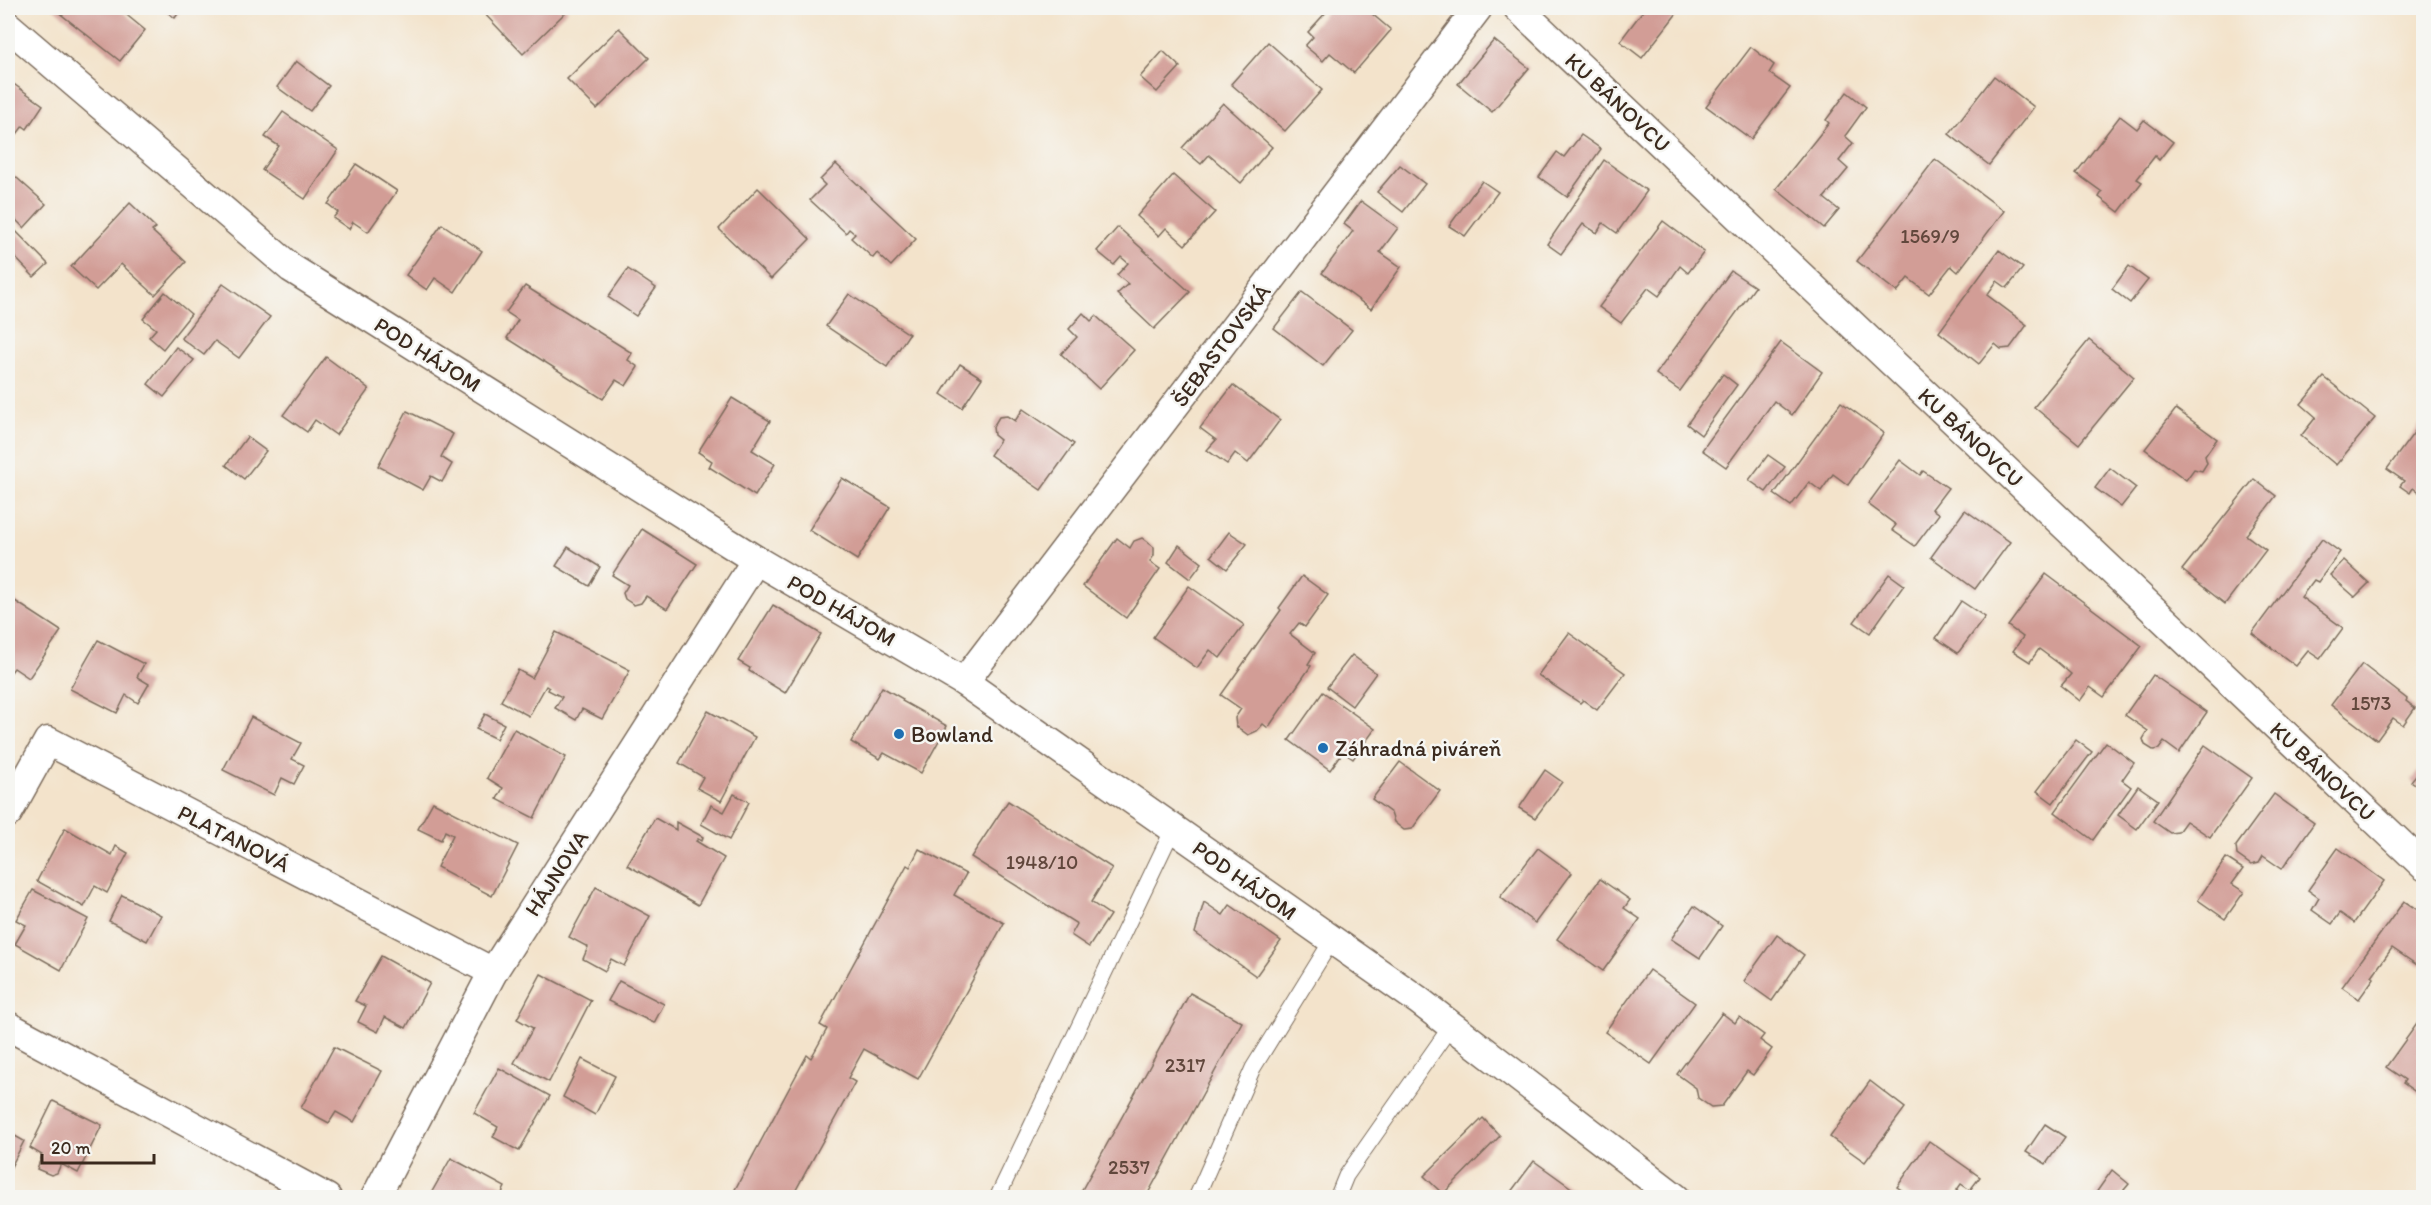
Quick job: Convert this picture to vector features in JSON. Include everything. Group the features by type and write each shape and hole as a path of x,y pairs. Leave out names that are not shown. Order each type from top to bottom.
{"street":[{"name":"ŠEBASTOVSKÁ","path":"964,681 1478,8"},
{"name":"KU BÁNOVCU","path":"1518,8 2424,866"},
{"name":"POD HÁJOM","path":"8,26 291,268 756,560 964,681 1451,1026 1676,1197"},
{"name":"HÁJNOVA","path":"375,1197 493,972 756,560"},
{"name":"PLATANOVÁ","path":"8,813 48,741 493,972"},
{"path":"8,1026 327,1197"}],"lane":[{"path":"997,1197 1173,829"},
{"path":"1196,1197 1253,1068 1332,940"},
{"path":"1337,1197 1346,1176 1451,1026"}],"building":[{"path":"53,8 118,8 145,30 120,61"},
{"path":"162,8 182,8 175,18"},
{"path":"479,8 566,8 568,10 523,54"},
{"path":"1330,8 1365,8 1391,30 1354,73 1330,53 1323,61 1305,46 1313,37 1308,32"},
{"path":"1645,8 1681,8 1642,58 1620,41"},
{"path":"619,28 649,58 597,109 567,79"},
{"path":"1494,40 1529,68 1492,112 1458,84"},
{"path":"1268,42 1322,90 1285,131 1231,84"},
{"path":"1751,47 1774,65 1769,73 1790,88 1751,139 1706,106"},
{"path":"1163,51 1180,67 1157,92 1140,77"},
{"path":"296,61 329,86 310,111 277,87"},
{"path":"1994,76 2034,107 1989,165 1949,134"},
{"path":"8,80 43,105 27,129 23,126 17,134 8,128"},
{"path":"1847,92 1866,107 1845,136 1853,143 1839,161 1848,169 1824,198 1839,210 1824,228 1776,189 1829,123 1826,120"},
{"path":"1223,103 1272,147 1241,183 1209,155 1201,164 1182,148"},
{"path":"283,112 338,150 305,199 262,170 279,146 265,137"},
{"path":"2120,116 2137,129 2144,120 2173,142 2159,160 2155,156 2137,179 2142,182 2119,212 2099,197 2102,192 2076,173"},
{"path":"1581,135 1601,149 1567,197 1539,177 1557,152 1564,157"},
{"path":"1935,159 2004,211 1958,272 1951,266 1929,294 1908,278 1897,292 1857,261"},
{"path":"1604,160 1647,191 1617,233 1603,223 1597,233 1583,224 1561,254 1547,244"},
{"path":"356,164 397,191 368,232 353,222 349,229 333,218 338,212 328,204"},
{"path":"836,164 916,239 891,266 877,253 873,258 851,238 855,234 849,229 846,233 810,200 825,185 820,180"},
{"path":"1400,165 1425,184 1403,212 1377,192"},
{"path":"8,170 46,204 24,228 8,212"},
{"path":"1173,175 1215,212 1185,245 1166,228 1159,236 1137,216"},
{"path":"1482,181 1498,192 1465,236 1449,226"},
{"path":"758,188 810,239 771,279 719,229"},
{"path":"1361,201 1398,228 1380,252 1401,267 1371,309 1322,273 1353,231 1344,224"},
{"path":"130,203 156,228 152,231 186,262 155,295 121,264 96,290 71,267"},
{"path":"1663,221 1704,252 1688,273 1680,266 1659,296 1648,288 1621,323 1599,307"},
{"path":"8,223 48,264 34,277 8,250"},
{"path":"442,224 482,251 455,292 435,278 427,290 406,275"},
{"path":"1118,227 1190,292 1154,329 1117,294 1128,284 1117,275 1128,263 1121,257 1114,265 1097,251"},
{"path":"1999,250 2023,268 2007,288 1997,281 1987,295 2027,325 2010,348 2001,349 1995,344 1979,364 1939,332"},
{"path":"2129,266 2148,280 2130,303 2112,289"},
{"path":"628,269 656,288 636,316 608,297"},
{"path":"1731,271 1755,287 1680,391 1656,374"},
{"path":"223,284 270,317 239,358 215,341 204,355 181,338"},
{"path":"525,286 632,353 628,360 638,367 626,386 616,380 603,399 507,338 518,320 506,312"},
{"path":"165,292 191,314 163,349 149,337 156,329 143,319"},
{"path":"1302,292 1352,330 1323,366 1274,328"},
{"path":"849,294 909,334 887,367 826,326"},
{"path":"1083,313 1091,321 1096,316 1134,350 1099,389 1061,354 1077,337 1069,329"},
{"path":"2089,340 2134,377 2079,444 2034,407"},
{"path":"1781,342 1822,372 1792,415 1774,401 1726,467 1702,450"},
{"path":"176,347 194,360 164,397 148,384"},
{"path":"326,357 369,389 336,435 315,420 307,432 283,415"},
{"path":"960,364 982,378 962,408 941,394"},
{"path":"1723,374 1737,385 1701,435 1687,424"},
{"path":"2324,377 2375,418 2336,465 2301,436 2316,417 2301,404"},
{"path":"1233,385 1280,420 1248,463 1235,453 1227,464 1207,450 1216,440 1200,428"},
{"path":"732,398 770,421 752,450 775,464 755,496 709,467 712,461 698,452"},
{"path":"1841,402 1884,433 1848,485 1833,474 1821,491 1809,482 1791,506 1774,494"},
{"path":"1023,409 1074,444 1041,490 990,455 1000,440 994,435 993,427 999,417 1007,416 1015,421"},
{"path":"2176,409 2217,439 2205,456 2207,463 2202,471 2194,469 2186,480 2145,449"},
{"path":"407,411 453,434 441,457 452,464 442,482 431,476 423,490 378,466"},
{"path":"2424,419 2424,496 2413,488 2410,493 2400,486 2404,481 2387,469"},
{"path":"247,437 266,451 244,479 226,465"},
{"path":"1768,455 1785,467 1766,492 1749,480"},
{"path":"1900,460 1920,475 1923,471 1948,488 1932,509 1939,514 1915,546 1892,530 1896,525 1868,504"},
{"path":"2110,468 2136,488 2121,507 2095,488"},
{"path":"842,478 890,507 857,560 809,530"},
{"path":"2254,479 2276,496 2246,535 2266,550 2225,604 2182,570"},
{"path":"1965,510 2010,542 1975,589 1931,557"},
{"path":"642,529 697,564 667,609 646,596 641,603 634,605 625,599 623,593 628,585 612,575"},
{"path":"1229,532 1247,544 1227,569 1211,556"},
{"path":"1117,538 1130,548 1134,541 1142,538 1154,547 1154,555 1150,562 1160,569 1126,618 1083,586"},
{"path":"2322,539 2340,552 2318,582 2314,580 2301,597 2343,628 2320,659 2308,651 2296,666 2252,633"},
{"path":"1179,545 1202,563 1190,579 1168,562"},
{"path":"568,547 600,567 589,586 556,566"},
{"path":"2344,560 2369,583 2355,597 2330,575"},
{"path":"1889,574 1904,585 1870,633 1854,622"},
{"path":"2046,574 2142,646 2104,697 2090,687 2080,701 2061,686 2071,674 2058,663 2039,649 2030,662 2013,651 2023,637 2008,626"},
{"path":"1302,576 1328,595 1305,627 1299,623 1290,634 1315,653 1308,664 1311,666 1268,728 1263,724 1257,731 1248,735 1236,726 1235,718 1241,709 1221,695"},
{"path":"1189,586 1244,625 1220,658 1210,650 1197,668 1153,637"},
{"path":"12,599 61,631 29,678 14,668 8,676 8,607"},
{"path":"1961,601 1985,617 1958,653 1936,638"},
{"path":"773,605 821,634 785,693 749,671 750,668 738,661"},
{"path":"556,632 630,670 602,719 582,709 576,720 555,708 562,697 548,690 546,686 529,716 501,701 518,670 532,678"},
{"path":"1569,633 1625,673 1597,710 1583,700 1580,703 1538,675"},
{"path":"98,640 144,664 137,677 149,684 138,703 126,695 117,713 70,689"},
{"path":"1352,655 1376,673 1352,706 1327,687"},
{"path":"2362,664 2407,699 2406,701 2415,708 2403,725 2393,718 2377,740 2331,705"},
{"path":"2153,675 2207,712 2179,753 2164,742 2159,749 2153,750 2145,745 2143,739 2148,731 2125,715"},
{"name":"Bowland","path":"882,687 947,726 921,773 884,753 880,759 851,742"},
{"path":"1323,692 1375,729 1353,759 1343,752 1330,770 1289,740"},
{"path":"708,711 755,737 721,801 697,788 703,777 679,763"},
{"path":"485,714 504,724 496,739 476,729"},
{"path":"251,717 301,743 292,759 304,765 294,784 282,778 274,795 223,770"},
{"path":"514,729 566,757 534,818 497,799 503,788 487,778"},
{"path":"2076,740 2092,752 2053,803 2037,791"},
{"path":"2106,742 2134,763 2122,780 2131,787 2093,840 2055,812"},
{"path":"2205,745 2252,778 2210,837 2186,821 2178,832 2170,833 2153,821"},
{"path":"1400,762 1440,791 1412,829 1404,830 1394,822 1391,813 1372,799"},
{"path":"2424,765 2424,790 2411,781"},
{"path":"1545,770 1562,782 1535,818 1519,808"},
{"path":"2138,786 2158,800 2137,829 2118,815"},
{"path":"734,794 749,802 729,840 701,824 711,805 724,812"},
{"path":"2274,794 2314,823 2282,869 2263,856 2259,863 2251,865 2237,855 2236,846"},
{"path":"1008,801 1112,868 1091,902 1110,915 1089,947 1071,935 1077,924 971,857"},
{"path":"433,802 518,845 492,896 437,867 453,835 445,831 441,840 418,829"},
{"path":"655,818 676,830 676,822 703,837 702,841 698,839 696,841 724,858 698,905 627,865"},
{"path":"65,828 112,855 116,846 128,853 107,893 95,886 84,907 37,881"},
{"path":"1538,848 1572,873 1535,923 1500,897"},
{"path":"2338,848 2384,881 2354,923 2340,913 2332,924 2312,910 2319,898 2308,890"},
{"path":"919,849 966,874 954,895 1004,923 918,1079 864,1049 848,1078 855,1082 792,1197 731,1197 807,1055 811,1058 827,1029 820,1025 907,865 910,867"},
{"path":"2226,858 2243,869 2232,884 2244,892 2225,919 2198,900"},
{"path":"1600,879 1630,900 1624,908 1640,919 1603,971 1557,939"},
{"path":"596,887 650,916 624,966 611,959 605,971 583,959 588,947 569,937"},
{"path":"33,890 88,919 61,970 15,944 26,925 16,920"},
{"path":"122,895 161,915 147,941 109,921"},
{"path":"2404,901 2424,914 2424,962 2420,967 2392,948 2359,999 2342,987"},
{"path":"1204,902 1223,915 1230,905 1281,941 1256,976 1195,933"},
{"path":"1694,906 1722,926 1700,958 1671,939"},
{"path":"1777,935 1804,955 1772,1001 1744,981"},
{"path":"381,956 430,983 406,1028 385,1017 378,1032 358,1022 366,1006 355,1001"},
{"path":"1649,970 1695,1003 1651,1064 1605,1032"},
{"path":"541,974 591,1000 549,1082 514,1063 533,1028 517,1019"},
{"path":"619,981 664,1004 654,1023 608,1001"},
{"path":"1190,993 1242,1022 1146,1197 1078,1197"},
{"path":"1722,1013 1735,1023 1739,1017 1764,1035 1760,1040 1772,1049 1753,1075 1747,1071 1722,1106 1711,1107 1698,1098 1696,1088 1677,1074"},
{"path":"2424,1014 2424,1047 2418,1054 2424,1059 2424,1091 2420,1095 2403,1083 2405,1080 2386,1067"},
{"path":"334,1047 382,1071 354,1122 336,1112 329,1123 301,1108"},
{"path":"582,1059 615,1076 595,1115 563,1097"},
{"path":"499,1068 550,1096 519,1151 493,1137 498,1127 474,1113"},
{"path":"1870,1081 1905,1108 1865,1162 1830,1137"},
{"path":"53,1101 102,1125 78,1173 61,1164 57,1173 51,1175 37,1169 42,1155 30,1148"},
{"path":"1483,1118 1500,1136 1443,1194 1424,1176"},
{"path":"2045,1124 2065,1137 2046,1164 2026,1152"},
{"path":"8,1132 24,1141 8,1173"},
{"path":"1929,1141 1980,1177 1970,1190 1961,1184 1952,1197 1912,1197 1897,1187"},
{"path":"451,1158 505,1187 500,1197 429,1197"},
{"path":"1534,1161 1584,1197 1507,1197"},
{"path":"2112,1170 2129,1184 2118,1197 2093,1197"}],"place":[{"name":"Bowland","path":"899,734"},
{"name":"Záhradná piváreň","path":"1323,748"}]}
